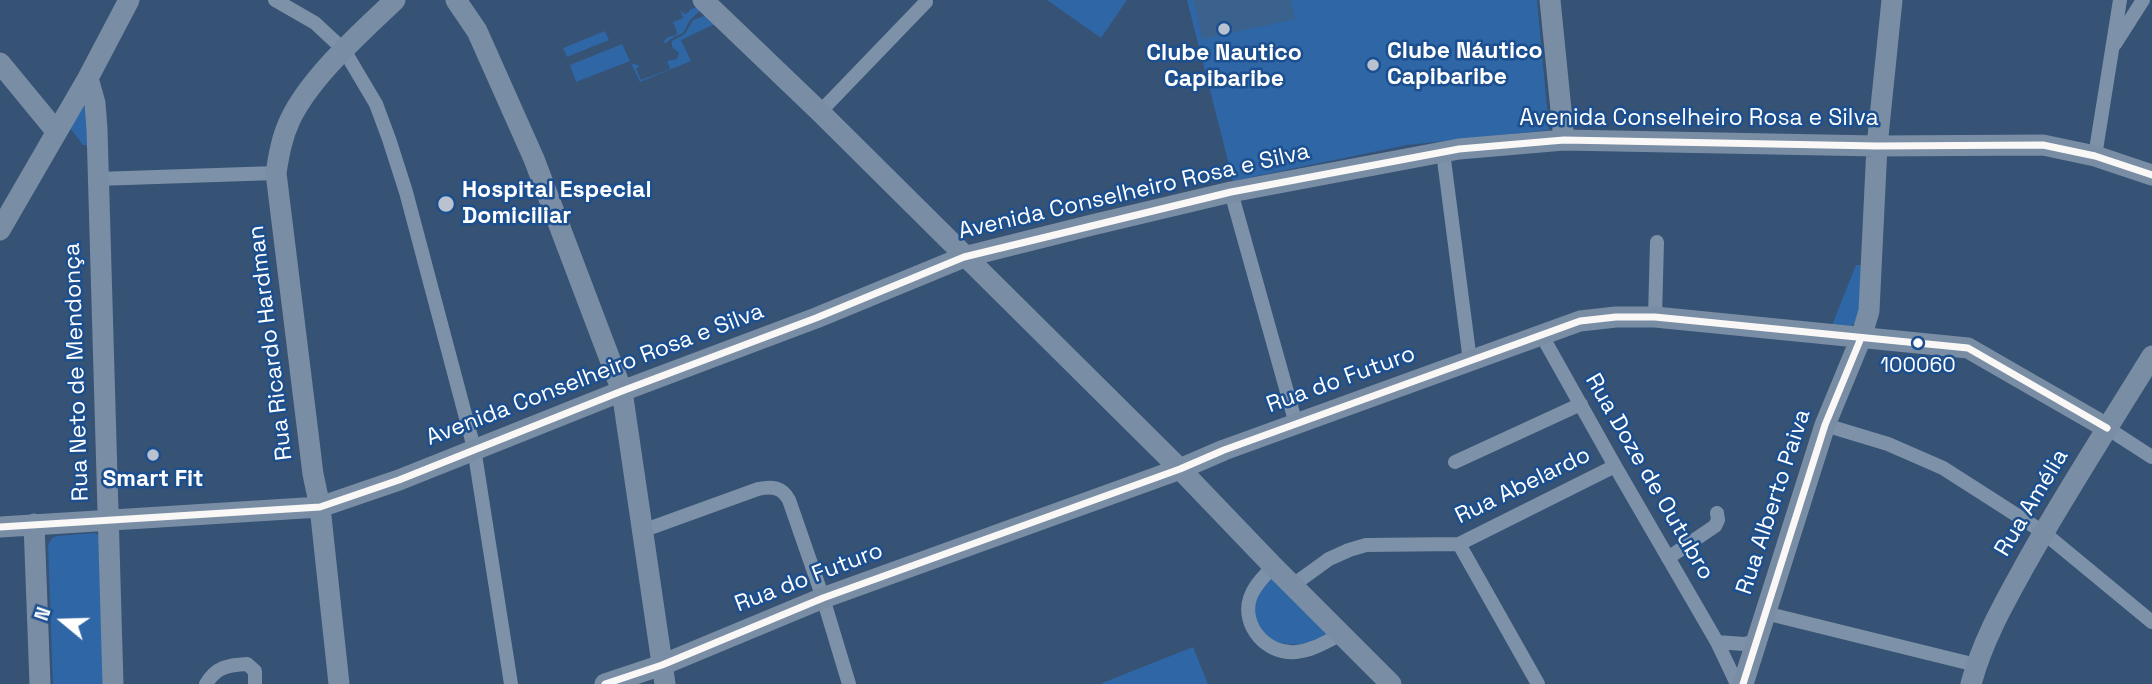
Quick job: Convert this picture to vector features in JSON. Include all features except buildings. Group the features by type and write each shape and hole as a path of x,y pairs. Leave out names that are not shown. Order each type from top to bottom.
{"street":[{"path":"0,230 56,131 85,98 88,78 129,0"},
{"path":"275,0 315,23 344,50 376,104 406,192 474,448 511,684"},
{"name":"Rua Ricardo Hardman","path":"339,684 320,507 313,474 276,173 281,144 303,97 344,50 395,0"},
{"path":"456,0 477,31 534,159 622,391 664,674"},
{"path":"703,0 1180,469 1391,684"},
{"path":"1550,0 1564,140"},
{"name":"Rua Alberto Paiva","path":"1743,684 1825,425 1861,338 1868,311 1877,146 1892,0"},
{"path":"2095,156 2120,0"},
{"path":"2112,48 2143,0"},
{"path":"820,113 926,2"},
{"path":"0,63 56,131"},
{"name":"Rua Neto de Mendonça","path":"85,98 97,129 113,684"},
{"name":"Avenida Conselheiro Rosa e Silva","path":"0,527 320,507 399,480 474,448 816,318 964,257 1231,192 1459,149 1564,140 1877,146 2043,145 2095,156 2152,175"},
{"path":"1443,152 1470,361"},
{"path":"97,179 276,173"},
{"path":"1231,192 1296,424"},
{"path":"1656,317 1657,242"},
{"name":"Rua do Futuro","path":"605,684 664,674 823,598 1180,469 1224,450 1541,334 1597,318 1656,317 1968,348 2107,428"},
{"name":"Rua Doze de Outubro","path":"1541,334 1717,642 1737,684"},
{"name":"Rua Amélia","path":"1973,674 1990,628 2043,532 2152,356"},
{"path":"1455,462 1581,404"},
{"path":"1825,425 1888,444 1943,468 2043,532 2152,622"},
{"path":"2107,428 2152,457"},
{"name":"Rua Abelardo","path":"1293,584 1329,559 1366,545 1459,544 1615,466"},
{"path":"642,531 758,489 769,487 785,493 823,598 849,684"},
{"path":"1668,558 1715,526 1717,513"},
{"path":"34,524 40,684"},
{"path":"1459,544 1538,684"},
{"path":"1273,566 1256,586 1248,605 1250,624 1265,643 1288,652 1297,652 1316,647 1342,634"},
{"path":"1765,613 1973,674"},
{"path":"1717,642 1744,644 1757,640"},
{"path":"205,684 217,670 225,666 247,664 255,671 255,684"}],"shaded area":[{"path":"1047,0 1127,0 1101,38"},
{"name":"Clube Náutico Capibaribe","path":"1187,0 1537,0 1549,130 1407,145 1233,181"},
{"name":"Clube Nautico Capibaribe","path":"1194,0 1291,0 1295,19 1202,39"},
{"path":"699,6 702,9 690,20 683,33 666,43 663,42 676,35 673,22 683,18 680,10 685,14"},
{"path":"707,15 715,24 681,40 691,61 640,82 631,63 640,66 636,69 641,80 670,69 667,61 677,59 679,53 672,47 672,41 685,34 693,20"},
{"path":"605,31 609,40 567,57 563,48"},
{"path":"622,44 630,61 576,82 570,65"},
{"path":"84,104 88,106 87,145 83,145 70,128"},
{"path":"1856,265 1865,265 1857,322 1851,326 1832,325"},
{"path":"94,533 101,536 110,684 53,684 48,545 52,538 57,536"},
{"path":"1277,577 1327,634 1303,644 1291,644 1278,642 1260,629 1255,618 1256,600 1268,579"},
{"path":"1193,647 1208,684 1102,683"}],"transit line":[{"path":"0,527 320,507 399,480 622,391 816,318 964,257 1231,192 1459,149 1564,140 1877,146 2043,145 2095,156 2152,175"},
{"path":"605,684 662,665 823,598 1580,321 1655,317 1968,348 2107,428"},
{"path":"1743,684 1825,425 1861,338"}],"place":[{"name":"Clube Nautico Capibaribe","path":"1224,29"},
{"name":"Clube Náutico Capibaribe","path":"1373,65"},
{"name":"Hospital Especial Domiciliar","path":"446,204"},
{"name":"100060","path":"1918,343"},
{"name":"Smart Fit","path":"153,455"}]}
